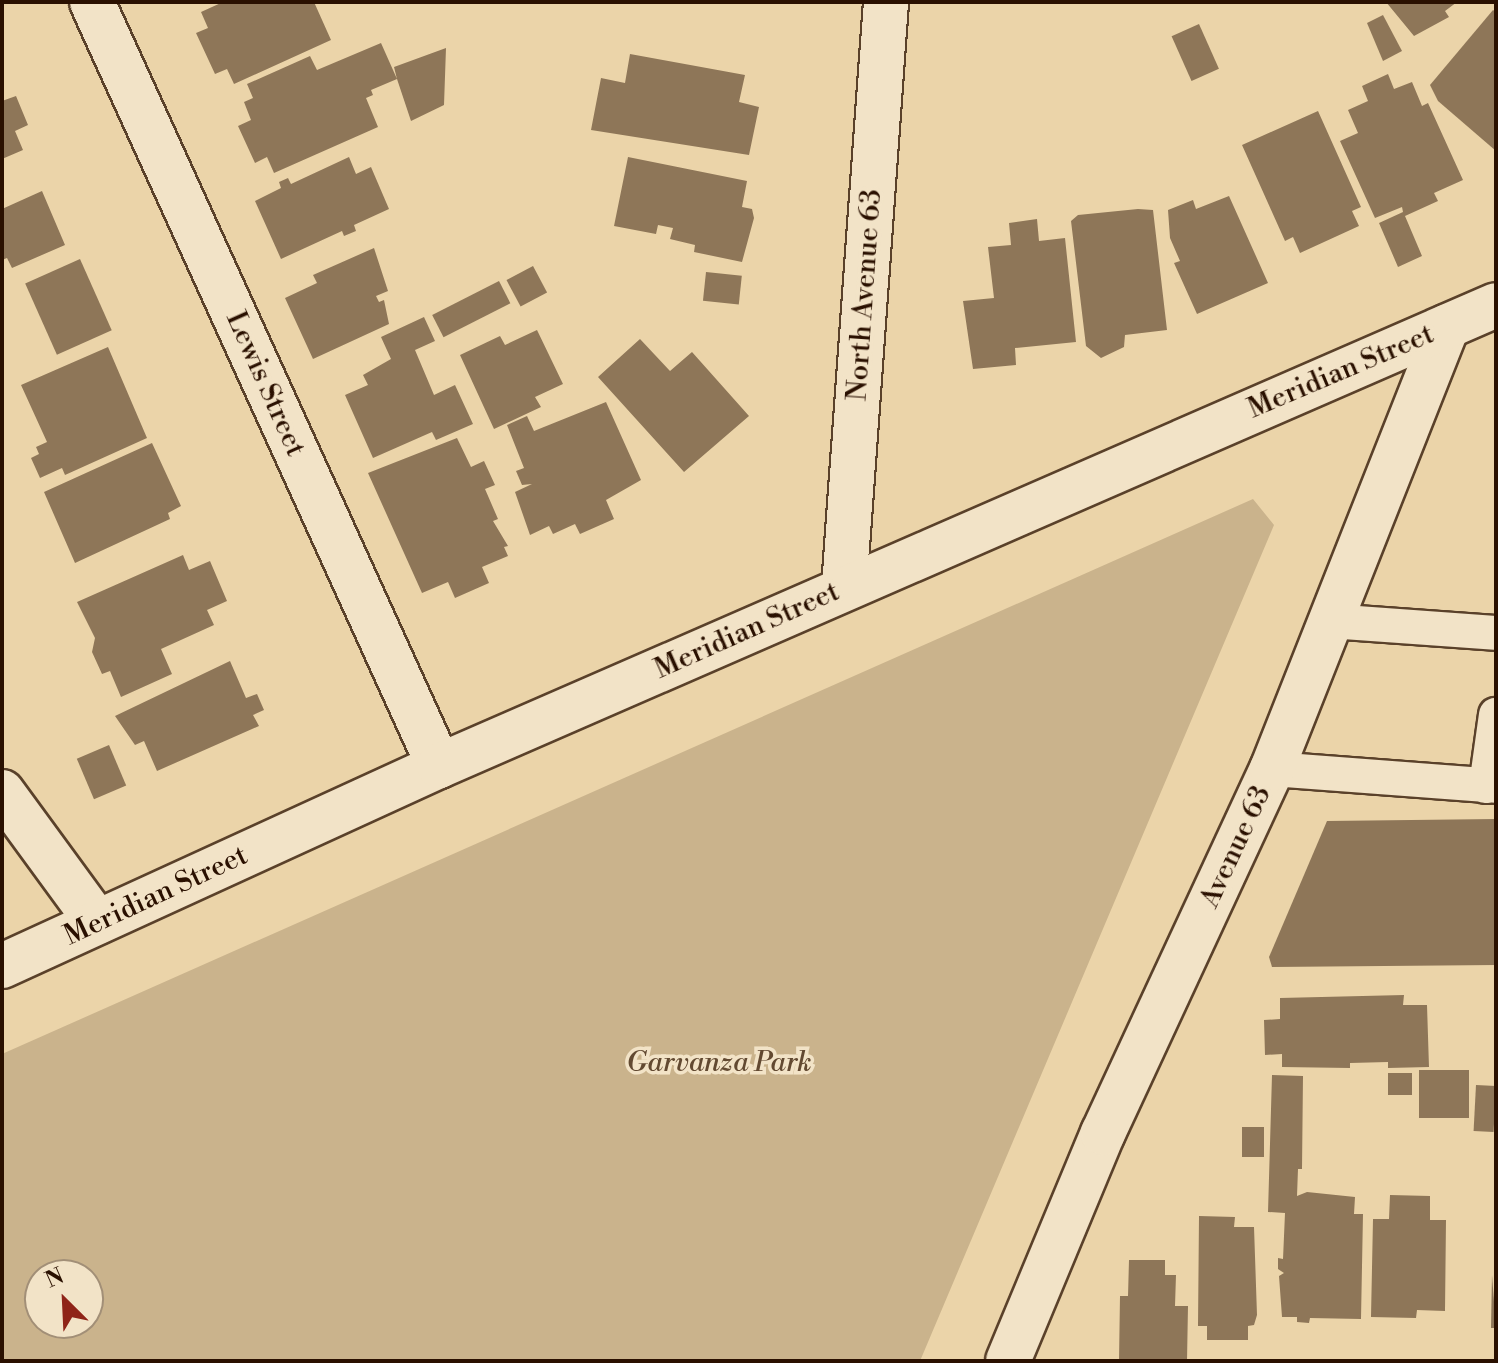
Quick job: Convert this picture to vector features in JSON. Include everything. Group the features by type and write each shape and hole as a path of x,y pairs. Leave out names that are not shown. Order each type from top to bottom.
{"street":[{"name":"Lewis Street","path":"92,2 439,766"},
{"name":"North Avenue 63","path":"844,588 886,2"},
{"name":"Meridian Street","path":"2,966 439,766 1496,305"},
{"name":"Avenue 63","path":"1008,1361 1103,1133 1272,769 1447,326"},
{"path":"2,792 97,922"}],"lane":[{"path":"1329,621 1496,633"},
{"path":"1272,769 1491,786 1496,715"}],"green space":[{"name":"Garvanza Park","path":"1253,499 1274,525 920,1361 2,1361 2,1054"}],"building":[{"path":"223,2 314,2 331,40 234,84 227,69 215,74 196,33 208,28 201,12"},
{"path":"1386,2 1457,2 1445,11 1449,17 1414,36"},
{"path":"1493,10 1496,12 1496,151 1438,101 1430,85"},
{"path":"1383,15 1402,51 1383,61 1367,23"},
{"path":"1199,24 1219,69 1192,81 1172,36"},
{"path":"381,43 397,79 371,90 373,95 366,98 378,127 274,173 267,157 255,163 238,126 251,120 244,102 253,98 247,84 310,56 317,70"},
{"path":"446,48 444,105 411,121 394,67"},
{"path":"630,54 745,75 739,102 759,107 749,155 591,130 601,78 625,83"},
{"path":"1388,74 1394,89 1412,82 1422,106 1428,103 1463,180 1434,193 1438,201 1405,216 1422,256 1398,267 1379,223 1403,212 1402,207 1375,218 1340,141 1358,133 1348,110 1368,101 1362,86"},
{"path":"16,96 28,125 15,131 23,150 2,159 2,101"},
{"path":"1318,111 1361,207 1352,211 1359,226 1300,253 1293,237 1285,241 1242,145"},
{"path":"349,157 356,174 371,167 389,209 354,225 356,231 344,236 342,231 281,259 255,201 281,188 279,182 288,178 291,184"},
{"path":"628,157 747,181 742,207 752,209 754,218 742,262 694,252 695,245 670,239 673,228 658,225 656,234 614,226"},
{"path":"42,191 65,245 12,268 7,258 2,260 2,209"},
{"path":"1229,196 1268,283 1197,314 1174,263 1180,261 1170,238 1168,210 1193,200 1196,209"},
{"path":"1153,210 1167,330 1125,335 1124,347 1101,358 1086,346 1071,221 1078,215"},
{"path":"1037,219 1039,241 1065,238 1076,342 1015,348 1016,365 973,369 963,301 994,298 988,247 1011,245 1009,223"},
{"path":"374,248 388,291 376,296 379,302 384,300 389,324 313,359 285,298 317,283 313,275"},
{"path":"80,259 112,330 57,355 25,283"},
{"path":"533,266 547,292 521,307 507,280"},
{"path":"706,272 742,276 739,305 703,301"},
{"path":"499,281 510,303 444,337 432,315"},
{"path":"424,317 435,341 415,350 434,395 455,385 473,424 436,440 432,432 373,458 345,395 368,385 363,375 391,359 381,337"},
{"path":"537,330 563,384 535,397 541,407 494,429 460,355 500,336 505,345"},
{"path":"640,339 670,371 692,352 749,416 684,472 598,377"},
{"path":"108,347 147,438 65,475 62,468 40,478 31,458 39,454 36,447 47,442 21,385"},
{"path":"606,402 641,480 606,500 614,519 580,534 575,524 553,534 549,526 530,535 515,492 532,484 522,485 516,471 524,468 507,425 527,416 534,431"},
{"path":"457,438 471,467 484,461 495,485 485,489 498,519 493,521 508,546 504,547 508,556 482,567 489,583 455,598 448,582 422,593 368,473"},
{"path":"152,443 181,506 168,513 170,519 75,563 44,492"},
{"path":"183,555 189,570 210,561 227,601 207,610 214,625 161,649 172,674 121,697 110,671 102,674 92,652 95,638 77,602"},
{"path":"230,661 246,698 257,694 264,710 253,715 259,726 157,771 144,741 135,745 115,716"},
{"path":"109,745 126,786 94,799 77,759"},
{"path":"1496,819 1496,965 1272,967 1269,957 1327,821"},
{"path":"1404,995 1403,1005 1427,1005 1429,1067 1388,1068 1388,1062 1350,1063 1350,1068 1282,1067 1282,1054 1265,1055 1264,1020 1280,1019 1280,998"},
{"path":"1419,1070 1469,1070 1469,1118 1419,1118"},
{"path":"1388,1073 1412,1073 1412,1095 1388,1095"},
{"path":"1272,1075 1303,1076 1302,1169 1298,1169 1297,1196 1307,1192 1355,1197 1354,1214 1363,1214 1361,1319 1310,1318 1309,1323 1297,1322 1297,1317 1282,1317 1279,1276 1284,1273 1278,1269 1278,1258 1283,1259 1285,1213 1268,1212"},
{"path":"1476,1085 1496,1086 1494,1132 1474,1131"},
{"path":"1242,1127 1264,1127 1264,1157 1242,1157"},
{"path":"1390,1195 1430,1196 1430,1220 1446,1220 1445,1311 1417,1310 1416,1318 1371,1317 1373,1219 1389,1219"},
{"path":"1199,1216 1235,1217 1234,1227 1254,1227 1257,1315 1254,1325 1248,1326 1248,1340 1207,1340 1207,1326 1198,1326"},
{"path":"1129,1260 1165,1260 1165,1275 1176,1275 1175,1306 1188,1306 1187,1361 1119,1361 1120,1296 1128,1296"},
{"path":"1492,1275 1496,1328 1491,1328"}]}
